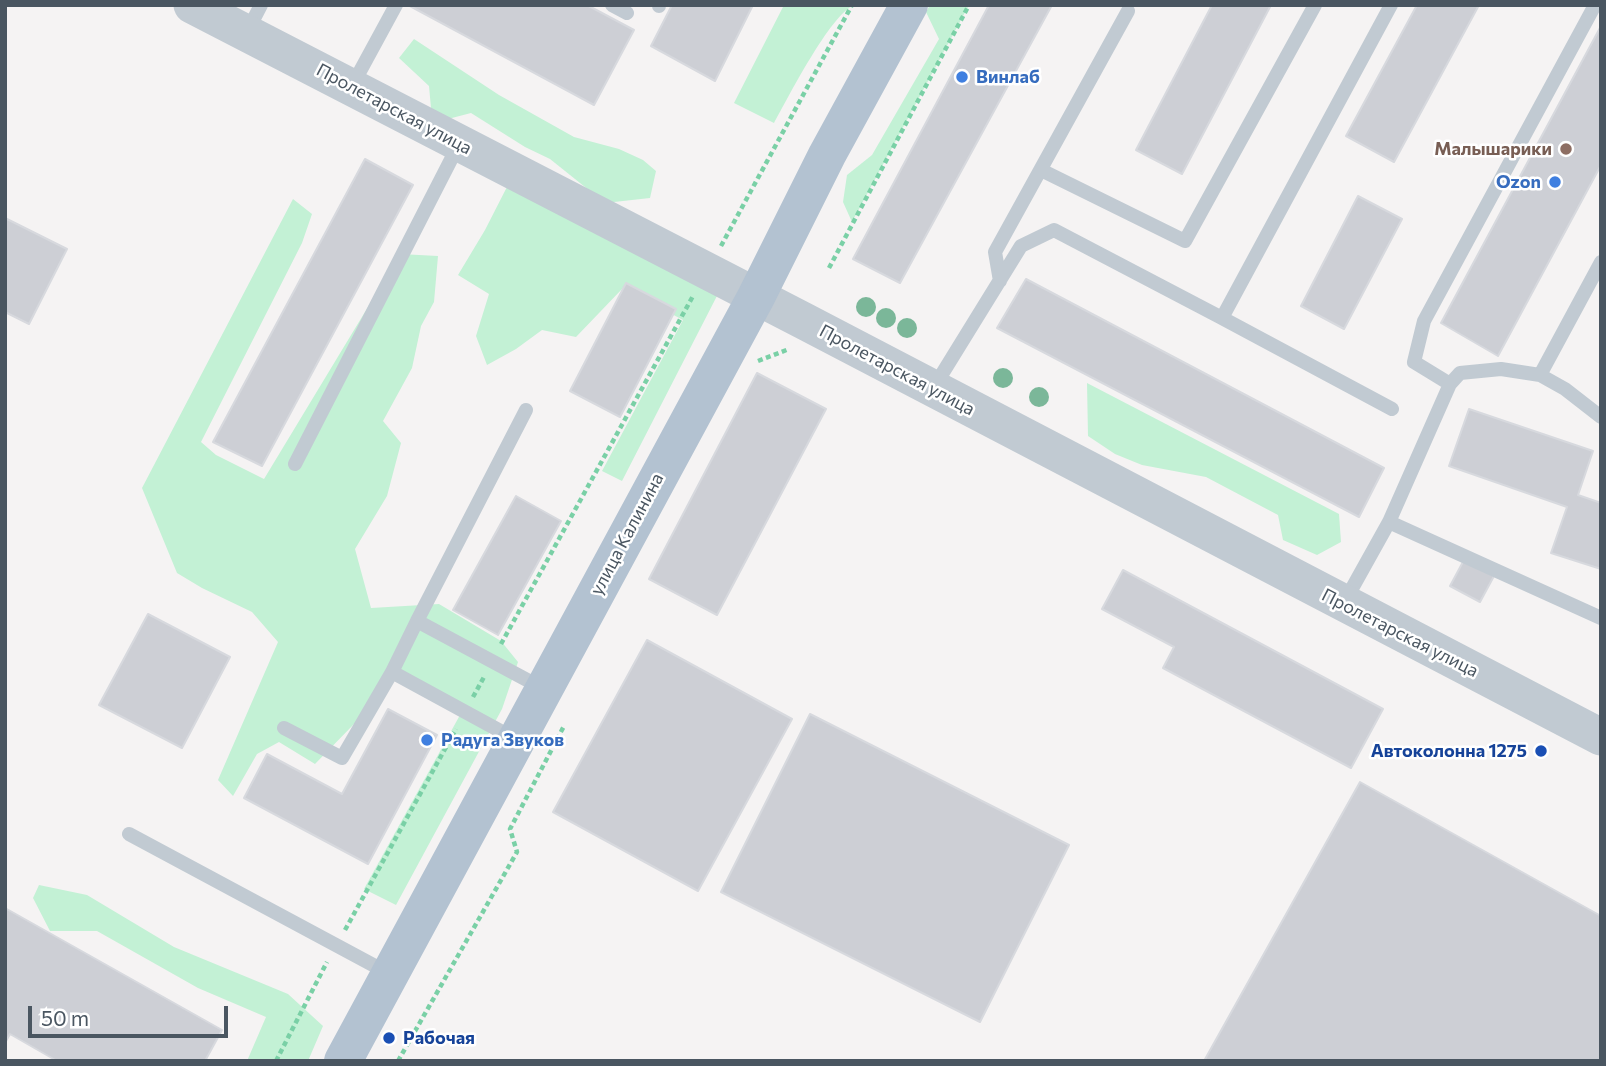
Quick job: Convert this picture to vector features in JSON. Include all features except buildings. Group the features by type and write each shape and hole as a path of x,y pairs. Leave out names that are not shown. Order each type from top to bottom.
{"main road":[{"name":"улица Калинина","path":"343,1061 756,297 827,155 909,5"}],"street":[{"name":"Пролетарская улица","path":"192,5 254,19 352,86 1601,737"}],"lane":[{"path":"352,86 397,5"},
{"path":"612,5 627,13"},
{"path":"1041,170 1185,241 1315,5"},
{"path":"1222,318 1391,5"},
{"path":"1450,384 1414,362 1424,321 1595,5"},
{"path":"1000,281 995,252 1128,11"},
{"path":"295,464 460,143"},
{"path":"933,389 1021,246 1054,229 1392,409"},
{"path":"1540,375 1601,262"},
{"path":"1344,604 1389,522 1450,384 1460,373 1501,369 1540,375 1565,389 1601,417"},
{"path":"284,728 342,758 392,672 526,410"},
{"path":"1389,522 1601,618"},
{"path":"417,621 543,689"},
{"path":"392,672 516,740"},
{"path":"128,834 389,973"}],"path":[{"path":"276,1061 337,944 852,5"},
{"path":"829,268 969,5"},
{"path":"754,362 791,349"},
{"path":"398,1061 517,852 510,829 568,718"}],"green space":[{"path":"784,5 854,5 833,24 822,40 774,123 734,103"},
{"path":"930,5 969,5 852,222 843,202 847,175 872,155 939,39 926,12"},
{"path":"414,39 499,95 574,137 619,149 643,160 656,171 650,198 605,203 550,159 525,147 471,113 448,119 431,108 429,86 399,58"},
{"path":"509,183 719,292 622,481 602,471 683,320 623,288 576,337 542,330 487,365 476,336 489,294 458,275"},
{"path":"293,199 312,214 302,243 201,442 216,455 264,479 400,254 438,256 434,302 421,326 412,368 383,421 401,443 387,496 355,549 371,608 439,604 501,641 518,662 502,709 396,905 364,889 460,715 393,678 315,764 279,742 257,754 233,796 218,780 278,642 252,612 177,573 142,488"},
{"path":"1087,383 1339,514 1341,542 1317,555 1283,540 1278,515 1206,477 1142,465 1115,454 1088,436"},
{"path":"39,885 87,895 174,947 288,994 323,1026 308,1061 247,1061 266,1017 198,988 97,931 50,931 33,898"}],"place":[{"name":"Винлаб","path":"962,77"},
{"name":"Малышарики","path":"1566,149"},
{"name":"Ozon","path":"1555,182"},
{"name":"Радуга Звуков","path":"427,740"},
{"name":"Автоколонна 1275","path":"1541,751"},
{"name":"Рабочая","path":"389,1038"}]}
